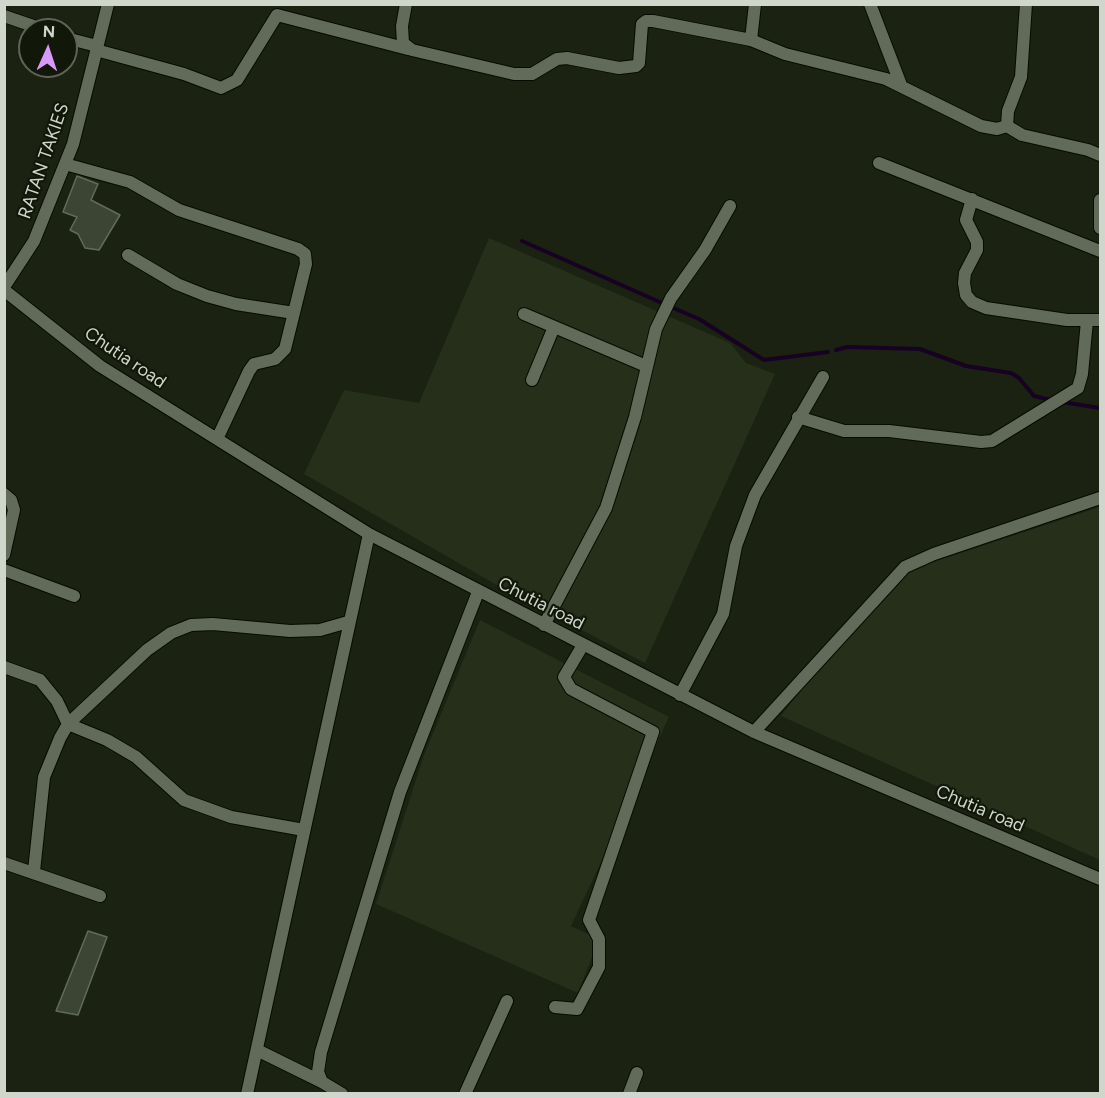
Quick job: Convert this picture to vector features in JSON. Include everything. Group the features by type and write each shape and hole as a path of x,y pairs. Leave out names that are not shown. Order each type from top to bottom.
{"street":[{"name":"RATAN TAKIES","path":"4,289 34,241 65,164 108,4"},
{"path":"406,4 402,26 403,43 412,50"},
{"path":"751,40 755,4"},
{"path":"870,4 901,85"},
{"path":"1006,126 1008,111 1022,77 1026,4"},
{"path":"78,42 184,74 221,88 237,80 277,15 514,74 532,74 557,59 567,58 619,68 636,66 639,63 640,30 646,21 751,40 785,54 901,85 981,126 997,129 1006,126 1022,135 1101,155"},
{"path":"879,163 1101,251"},
{"path":"65,164 130,182 179,210 298,249 305,254 306,259 294,313 282,355 254,364 216,439"},
{"path":"972,200 966,220 977,242 977,250 965,273 964,283 966,295 972,302 986,308 1087,321 1101,320"},
{"path":"1101,200 1101,228"},
{"path":"544,625 606,508 635,417 657,328 671,298 705,250 730,206"},
{"path":"128,255 177,284 207,296 249,307 294,313"},
{"name":"Chutia road","path":"4,289 100,366 369,534 754,732 1101,879"},
{"path":"524,314 646,366"},
{"path":"798,417 844,431 889,431 981,442 992,441 1078,388 1081,382 1087,321"},
{"path":"532,380 554,327"},
{"path":"680,695 723,614 736,546 755,495 823,377"},
{"path":"4,494 11,500 14,510 4,555"},
{"path":"754,732 906,567 934,554 1101,498"},
{"path":"247,1094 369,534"},
{"path":"4,570 74,596"},
{"path":"322,1082 318,1072 321,1052 400,792 478,592"},
{"path":"34,871 44,777 68,724 147,650 171,633 191,625 213,624 290,631 320,630 348,622"},
{"path":"555,1007 578,1009 599,967 599,939 590,920 653,732 572,689 564,677 583,645"},
{"path":"4,667 40,681 57,700 68,724 107,740 136,757 174,793 194,805 231,816 304,830"},
{"path":"4,863 34,871 100,896"},
{"path":"465,1094 507,1001"},
{"path":"257,1050 342,1094"},
{"path":"629,1094 637,1073"}],"shaded area":[{"path":"489,238 730,343 746,363 775,374 645,663 514,595 304,474 344,390 419,403"},
{"path":"1100,507 1100,860 781,716 888,577"},
{"path":"480,620 669,717 571,926 599,939 578,993 376,904 424,755"}],"building":[{"path":"77,176 98,184 91,200 120,215 99,250 85,248 78,234 70,230 77,217 63,212"},
{"path":"88,931 107,937 78,1015 56,1011"}],"waterway":[{"path":"522,241 662,303"},
{"path":"671,307 699,319 764,360 828,352"},
{"path":"836,350 847,347 920,349 966,366 1011,373 1019,378 1034,396 1051,400"},
{"path":"1062,402 1100,408"}]}
